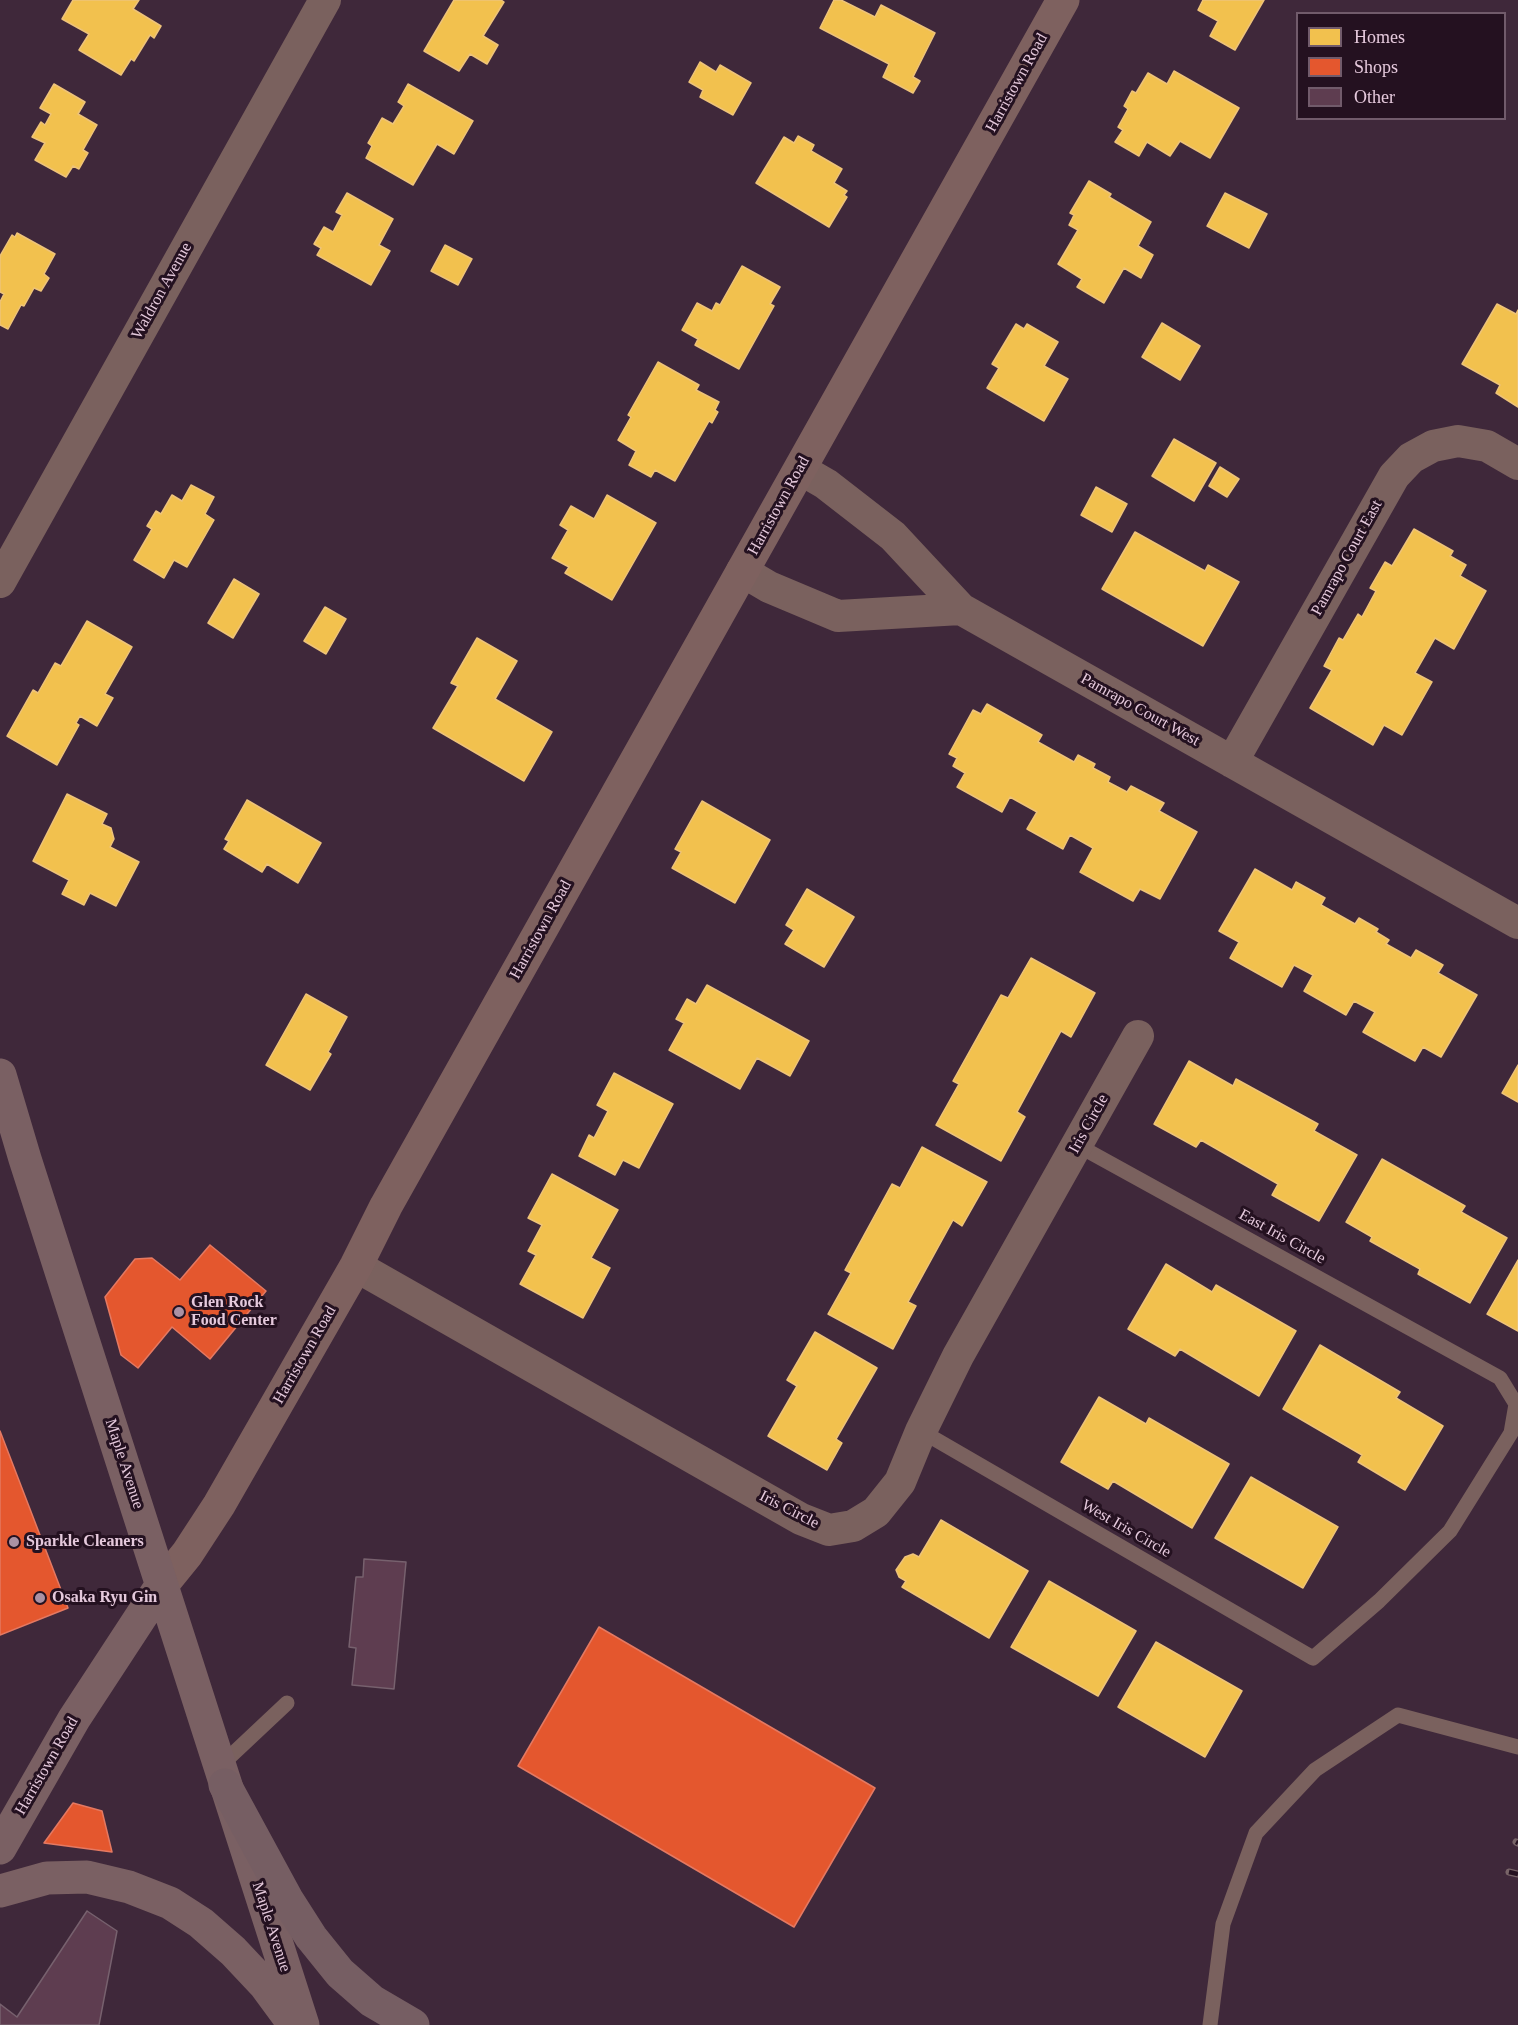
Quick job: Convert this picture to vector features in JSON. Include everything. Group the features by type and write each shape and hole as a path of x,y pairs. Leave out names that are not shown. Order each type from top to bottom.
{"highway":[{"path":"223,1776 288,1902 311,1936 340,1973 372,2001 413,2025"}],"main road":[{"name":"Maple Avenue","path":"0,1075 25,1160 303,2025"},
{"name":"Harristown Road","path":"0,1848 74,1719 161,1586"},
{"path":"0,1891 47,1878 87,1878 129,1887 170,1903 201,1923 233,1951 265,1985 294,2025"}],"street":[{"name":"Waldron Avenue","path":"0,582 325,0"},
{"name":"Harristown Road","path":"161,1586 187,1554 219,1505 356,1266 386,1206 1063,0"},
{"name":"Pamrapo Court East","path":"1232,762 1388,486 1411,458 1433,446 1458,441 1487,446 1518,464"},
{"name":"Pamrapo Court West","path":"800,469 826,484 893,536 961,609 1518,923"},
{"path":"742,571 769,587 838,616 961,609"},
{"name":"Iris Circle","path":"356,1266 801,1519 829,1530 853,1526 876,1512 900,1482 921,1431 958,1356 1138,1036"}],"lane":[{"name":"East Iris Circle","path":"1077,1145 1500,1378 1516,1404 1511,1433 1450,1531 1379,1601 1312,1658"},
{"name":"West Iris Circle","path":"921,1431 1312,1658"},
{"path":"223,1776 287,1703"},
{"path":"1210,2025 1223,1924 1256,1833 1315,1770 1398,1715 1518,1747"}],"building: Homes":[{"path":"73,0 139,0 133,9 161,26 154,38 150,35 134,61 131,59 121,75 79,50 89,34 62,19"},
{"path":"454,0 501,0 504,2 483,36 498,45 487,64 470,54 459,71 424,51"},
{"path":"834,0 841,0 875,17 881,5 935,33 913,77 920,81 913,93 883,77 889,64 820,28"},
{"path":"1203,0 1264,0 1235,50 1210,36 1218,21 1198,10"},
{"path":"700,62 716,72 720,65 751,83 733,115 700,97 703,90 689,82"},
{"path":"1174,71 1239,108 1210,158 1180,141 1170,156 1147,142 1139,156 1115,142 1123,130 1118,127 1128,109 1124,106 1132,91 1136,93 1148,73 1167,84"},
{"path":"54,84 85,102 78,114 97,125 83,150 88,153 79,169 73,166 66,177 35,160 45,143 32,137 41,122 45,125 51,114 40,108"},
{"path":"408,84 473,121 454,154 437,144 413,185 366,158 372,146 368,143 382,118 393,124 404,106 398,102"},
{"path":"798,136 814,145 811,151 842,169 834,183 847,191 844,195 847,197 829,227 756,183 784,137 794,143"},
{"path":"1089,181 1111,194 1109,197 1151,222 1138,246 1153,255 1141,278 1124,268 1104,303 1077,287 1082,279 1058,264 1078,230 1069,225 1074,215 1070,213"},
{"path":"347,193 393,219 379,245 390,251 371,285 317,255 321,248 314,244 324,227 333,232 342,215 336,212"},
{"path":"1225,193 1267,214 1249,248 1207,226"},
{"path":"17,233 55,254 44,274 49,278 41,291 34,288 24,306 21,305 8,329 0,325 0,302 4,294 0,292 0,256 12,235 15,237"},
{"path":"445,245 472,259 458,285 431,271"},
{"path":"742,266 780,287 770,304 774,306 739,369 695,345 698,339 682,330 697,303 712,311 716,303 720,305"},
{"path":"1497,304 1516,314 1518,310 1518,407 1496,393 1500,385 1462,364"},
{"path":"1162,323 1200,346 1180,380 1142,357"},
{"path":"1016,324 1024,329 1027,324 1058,342 1044,366 1068,379 1044,421 987,388 999,368 992,364"},
{"path":"658,362 699,385 696,390 719,402 715,410 718,412 712,423 709,421 675,481 655,470 651,477 629,465 636,451 618,440 631,417 628,415"},
{"path":"1174,439 1216,463 1194,501 1152,476"},
{"path":"1220,467 1239,479 1227,497 1209,486"},
{"path":"191,485 214,497 205,514 214,520 187,567 174,560 164,578 134,560 152,529 147,526 156,511 161,514 172,495 182,501"},
{"path":"1096,487 1127,504 1112,532 1081,515"},
{"path":"607,495 656,523 612,600 565,573 569,567 552,558 568,530 560,525 571,506 594,519"},
{"path":"1414,529 1453,551 1450,556 1466,565 1460,576 1486,591 1454,649 1435,638 1415,673 1432,682 1402,735 1384,725 1373,745 1310,708 1332,670 1324,666 1339,638 1343,640 1358,614 1362,617 1376,591 1370,588 1385,562 1392,566"},
{"path":"1135,532 1205,571 1208,565 1239,582 1203,646 1102,589"},
{"path":"234,579 259,594 233,638 208,623"},
{"path":"325,607 346,619 326,654 304,641"},
{"path":"87,621 132,647 105,694 113,698 97,726 80,716 76,723 79,725 57,765 7,736 33,690 38,693 55,663 61,666"},
{"path":"477,638 517,661 495,699 552,732 524,781 433,728 458,686 451,683"},
{"path":"987,704 1042,735 1038,742 1074,762 1078,755 1095,764 1093,768 1110,777 1108,782 1127,792 1131,786 1164,803 1159,811 1197,832 1160,899 1140,889 1133,901 1080,872 1093,848 1070,835 1063,849 1027,829 1037,812 1010,797 1002,812 957,787 965,773 953,766 957,758 949,754 973,710 981,714"},
{"path":"67,794 107,814 102,824 111,828 114,839 110,847 139,862 116,906 90,893 84,905 62,894 69,880 33,861"},
{"path":"247,800 321,843 298,883 267,864 262,872 224,849 229,841 225,839"},
{"path":"702,801 770,840 735,903 672,868 681,852 675,849"},
{"path":"1255,869 1292,890 1296,882 1325,898 1321,905 1355,924 1359,918 1378,929 1376,932 1389,940 1386,944 1411,958 1416,950 1443,965 1438,973 1477,995 1441,1057 1423,1047 1415,1061 1363,1032 1375,1012 1354,1001 1346,1015 1304,991 1313,975 1294,965 1282,987 1230,958 1239,942 1219,931"},
{"path":"807,889 854,917 824,967 785,944 794,930 786,925"},
{"path":"1031,958 1095,993 1071,1037 1061,1031 1017,1112 1025,1117 1001,1161 936,1125 959,1084 953,1081 1001,995 1008,998"},
{"path":"707,985 809,1041 790,1076 757,1058 740,1089 669,1050 684,1023 676,1019 687,999 696,1004"},
{"path":"306,994 347,1017 328,1052 331,1054 310,1090 266,1065"},
{"path":"1189,1061 1233,1086 1236,1079 1318,1124 1314,1131 1357,1155 1319,1221 1272,1195 1278,1184 1201,1140 1196,1147 1154,1124"},
{"path":"1518,1065 1518,1102 1502,1093"},
{"path":"614,1073 673,1104 639,1168 623,1160 615,1175 579,1156 589,1135 594,1138 608,1111 597,1105"},
{"path":"922,1147 987,1182 962,1226 953,1220 908,1302 916,1306 893,1349 828,1314 851,1273 845,1270 892,1184 900,1188"},
{"path":"1382,1159 1465,1206 1461,1212 1507,1238 1470,1303 1418,1274 1420,1269 1370,1241 1372,1237 1346,1222"},
{"path":"552,1174 618,1210 591,1258 610,1268 583,1318 520,1284 536,1255 528,1251 542,1225 528,1218"},
{"path":"1518,1260 1518,1331 1487,1314"},
{"path":"1166,1264 1212,1292 1216,1285 1296,1331 1259,1396 1180,1349 1175,1356 1128,1329"},
{"path":"815,1332 877,1368 836,1439 842,1443 827,1470 768,1436 797,1386 787,1380"},
{"path":"1320,1345 1400,1392 1396,1398 1443,1426 1405,1490 1358,1462 1362,1455 1283,1409"},
{"path":"1099,1397 1146,1424 1149,1418 1229,1464 1192,1528 1113,1481 1108,1489 1061,1462"},
{"path":"1251,1477 1338,1527 1303,1588 1215,1538"},
{"path":"941,1520 1028,1571 989,1638 902,1587 906,1581 899,1577 896,1570 905,1557 913,1554 919,1557"},
{"path":"1049,1581 1136,1631 1098,1696 1011,1647"},
{"path":"1156,1642 1242,1691 1205,1757 1118,1707"}],"building: Shops":[{"name":"Glen Rock Food Center","path":"210,1245 266,1291 210,1359 172,1327 138,1368 121,1355 105,1297 135,1259 152,1258 180,1280"},
{"path":"0,1431 68,1608 0,1635"},
{"path":"599,1627 875,1788 794,1927 518,1766"},
{"path":"73,1803 102,1811 112,1852 44,1843"}],"building: Other":[{"path":"364,1559 406,1562 394,1689 352,1685 356,1648 349,1647 356,1577 363,1577"},
{"path":"87,1911 117,1931 99,2025 0,2025 0,2004 17,2017"}],"railway":[{"path":"1509,1872 1518,1874"}],"place":[{"name":"Glen Rock Food Center","path":"179,1312"},
{"name":"Sparkle Cleaners","path":"14,1542"},
{"name":"Osaka Ryu Gin","path":"40,1598"}]}
